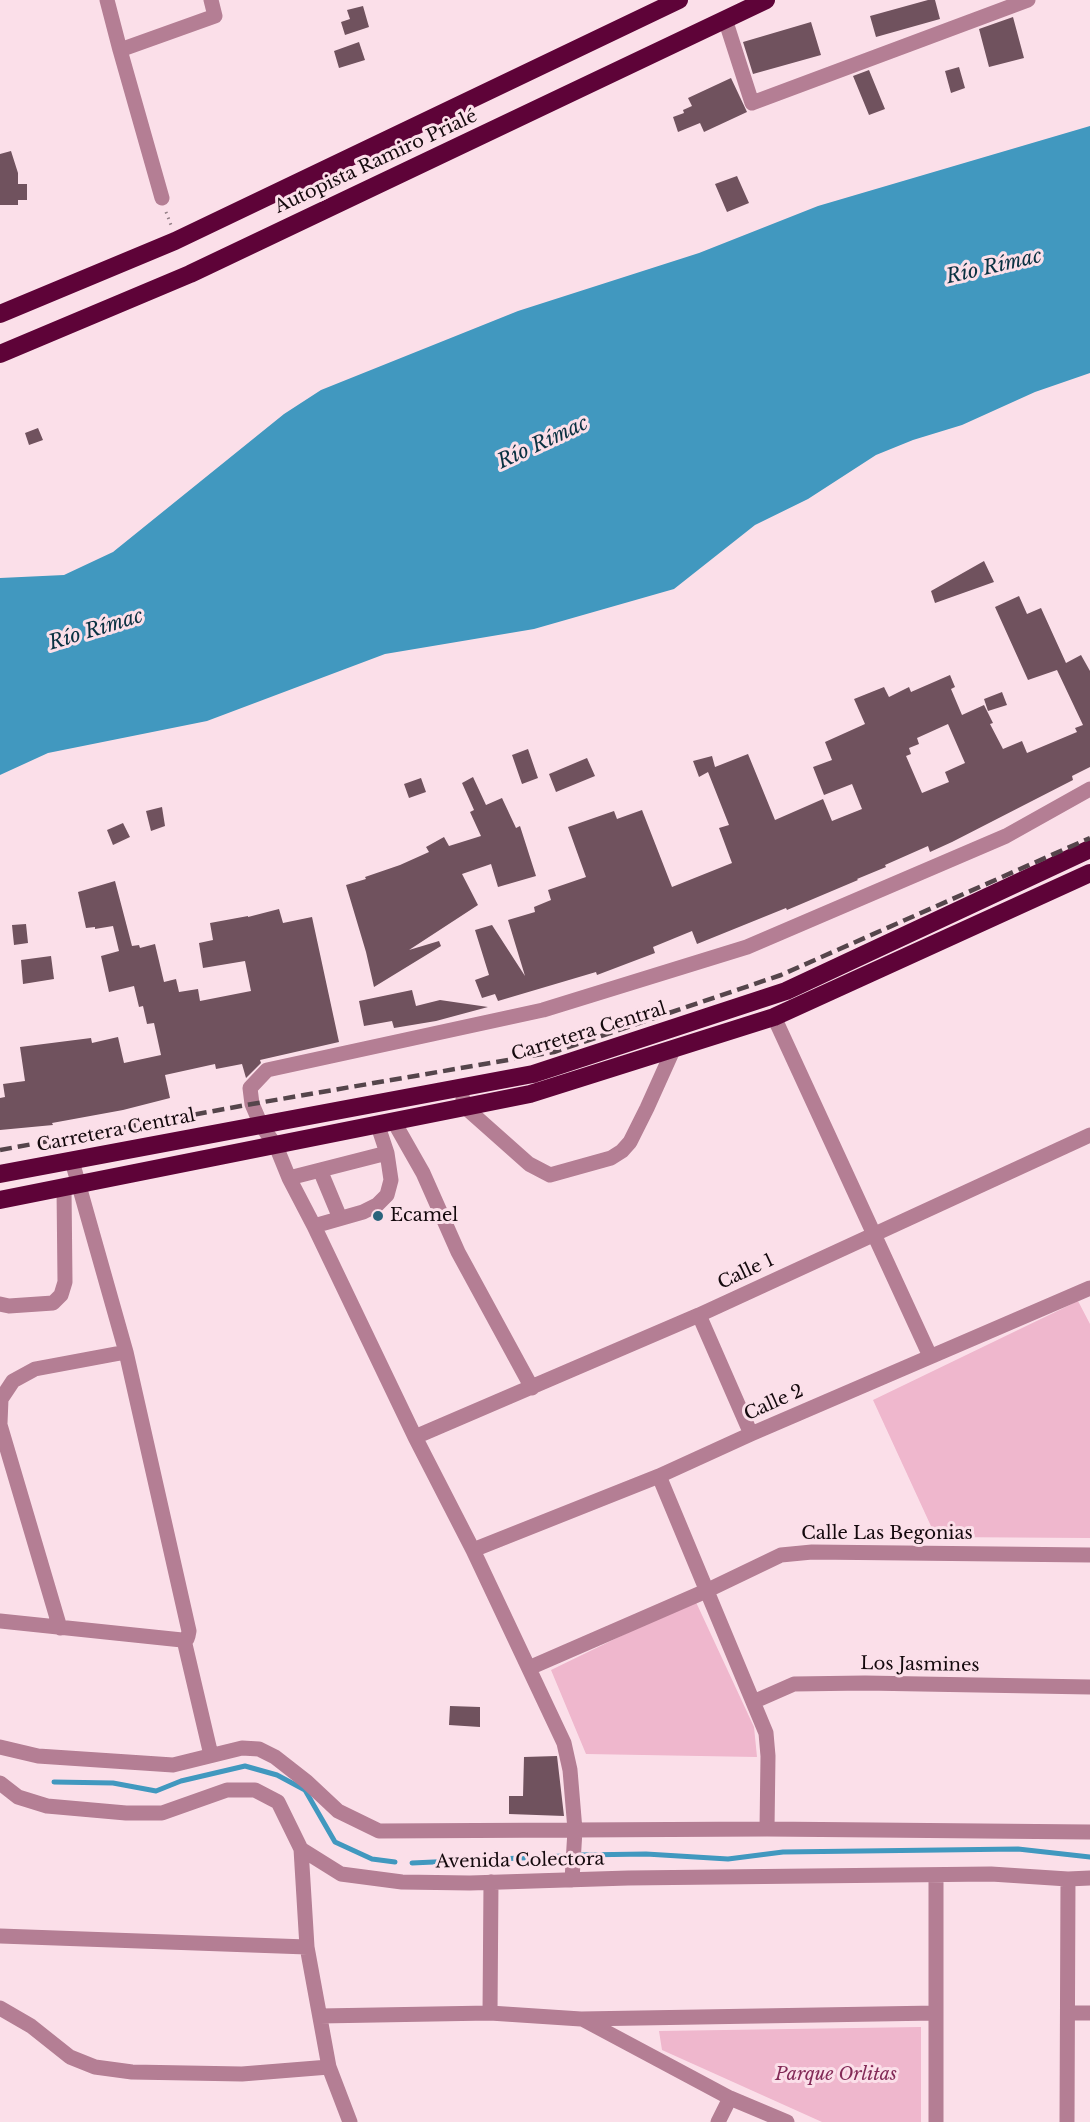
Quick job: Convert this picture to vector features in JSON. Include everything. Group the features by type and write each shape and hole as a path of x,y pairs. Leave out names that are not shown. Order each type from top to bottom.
{"highway":[{"name":"Autopista Ramiro Prialé","path":"0,314 176,241 680,0"},
{"name":"Autopista Ramiro Prialé","path":"0,354 190,274 766,0"},
{"name":"Carretera Central","path":"0,1174 533,1074 786,991 1090,849"},
{"path":"0,1200 530,1094 774,1017 1090,873"},
{"path":"744,1004 753,1023"}],"street":[{"path":"107,0 162,198"},
{"path":"120,50 215,16 211,0"},
{"path":"725,19 752,103 1029,0"},
{"path":"572,1880 575,1830 570,1770 564,1743 473,1550 415,1437 289,1178 276,1146 261,1125 252,1104 250,1088 267,1070 543,1010 747,947 1006,836 1090,789"},
{"path":"774,1017 930,1356"},
{"path":"459,1088 466,1108 529,1164 550,1175 611,1158 630,1142 674,1048"},
{"path":"314,1226 363,1212 377,1205 387,1195 390,1180 386,1124"},
{"path":"386,1124 423,1173 458,1252 532,1388"},
{"name":"Calle 1","path":"415,1437 699,1315 1090,1135"},
{"path":"289,1178 387,1153"},
{"path":"0,1304 9,1306 53,1303 61,1295 65,1282 72,1161"},
{"path":"320,1170 340,1218"},
{"path":"71,1186 126,1352 189,1631 187,1639 184,1640"},
{"name":"Calle 2","path":"473,1550 658,1476 930,1356 1089,1290"},
{"path":"699,1315 751,1434"},
{"path":"60,1628 0,1424 1,1399 14,1381 35,1369 126,1352"},
{"path":"658,1476 766,1733 767,1829"},
{"name":"Calle Las Begonias","path":"529,1668 706,1591 781,1555 812,1552 1090,1555"},
{"path":"0,1621 184,1640"},
{"path":"184,1640 211,1755"},
{"name":"Los Jasmines","path":"753,1702 794,1684 1090,1686"},
{"name":"Avenida Colectora","path":"0,1747 38,1756 173,1765 242,1748 259,1749 307,1782 338,1811 379,1831 767,1829 1090,1832"},
{"path":"0,1784 18,1797 47,1806 126,1813 162,1813 226,1790 255,1790 278,1802 302,1849 307,1947 329,2067 350,2122"},
{"name":"Avenida Colectora","path":"302,1849 341,1874 402,1882 991,1874 1068,1879 1090,1878"},
{"path":"936,1875 936,2122"},
{"path":"1067,2122 1068,1879"},
{"path":"490,2013 491,1882"},
{"path":"0,1936 307,1947"},
{"path":"0,2008 31,2026 70,2057 95,2067 132,2072 242,2074 329,2067"},
{"path":"320,2016 490,2013 581,2019 936,2013"},
{"path":"1068,2013 1090,2013"},
{"path":"581,2019 730,2098 787,2122"},
{"path":"718,2122 730,2098"}],"path":[{"path":"162,198 176,241"}],"green space":[{"path":"1078,1301 1090,1324 1090,1538 936,1537 873,1400"},
{"path":"695,1600 754,1727 757,1757 586,1754 551,1670"},
{"name":"Parque Orlitas","path":"921,2027 921,2122 822,2122 662,2050 659,2031"}],"water":[{"name":"Río Rímac","path":"1090,126 1090,373 1035,392 962,425 913,440 876,455 808,499 755,525 674,589 534,629 385,654 207,721 48,753 0,775 0,578 64,575 113,552 284,414 321,390 518,311 699,253 818,206"}],"building":[{"path":"935,0 940,19 876,37 870,16"},
{"path":"363,6 369,27 345,35 341,22 350,19 347,10"},
{"path":"1013,17 1024,58 989,67 979,29"},
{"path":"811,22 821,55 753,74 743,42"},
{"path":"359,42 365,60 339,68 334,51"},
{"path":"959,67 965,88 951,93 945,71"},
{"path":"869,70 885,109 869,115 853,76"},
{"path":"731,78 747,112 704,132 700,123 678,132 673,117 684,113 683,110 692,106 688,98"},
{"path":"11,151 18,173 18,184 27,184 27,200 18,200 18,205 0,205 0,154"},
{"path":"737,176 749,203 727,212 715,184"},
{"path":"38,428 43,440 29,445 25,433"},
{"path":"984,561 994,582 935,603 931,591"},
{"path":"1019,596 1027,614 1041,608 1066,663 1081,655 1090,671 1090,767 1072,776 1073,780 930,852 928,846 858,880 697,944 692,931 653,947 655,953 597,975 596,972 498,1001 495,994 482,998 475,980 489,975 475,930 492,925 525,976 508,920 535,912 534,907 551,900 548,890 586,877 568,827 614,811 617,819 642,810 672,887 732,863 719,828 729,825 708,772 699,777 693,761 712,756 715,767 748,754 775,820 823,799 832,821 862,809 852,784 824,795 813,767 832,760 825,742 865,724 854,699 884,687 889,697 909,687 911,692 950,675 955,687 951,689 962,715 984,705 993,723 990,724 1003,749 1022,741 1027,753 1077,732 1075,728 1083,725 1057,670 1028,680 995,607","holes":["948,724 965,763 945,772 949,782 922,793 906,756 911,754 909,748 919,744 917,738"]},
{"path":"1002,692 1007,705 988,711 984,699"},
{"path":"528,749 538,778 522,784 512,755"},
{"path":"587,758 595,776 556,792 549,774"},
{"path":"473,777 486,805 502,798 516,828 520,826 536,876 498,887 491,864 462,874 478,905 409,950 439,941 441,946 374,987 346,885 366,879 365,877 429,852 426,847 444,837 449,846 481,836 470,812 474,810 462,783"},
{"path":"421,778 426,792 409,798 404,784"},
{"path":"162,807 165,826 151,831 146,811"},
{"path":"123,823 130,837 113,845 107,830"},
{"path":"115,881 132,946 139,945 140,948 155,944 164,982 176,979 179,992 198,989 200,1001 251,991 245,961 203,968 199,943 213,940 210,923 279,909 283,923 312,917 339,1042 260,1060 261,1063 246,1078 242,1064 216,1069 215,1064 165,1075 170,1098 123,1110 52,1123 53,1125 0,1130 0,1098 5,1097 3,1084 25,1081 20,1047 91,1038 92,1043 118,1037 124,1063 161,1055 154,1023 147,1024 143,1006 139,1007 134,986 109,992 101,956 119,951 113,926 86,928 78,892"},
{"path":"26,924 28,943 14,945 12,925"},
{"path":"51,956 54,979 23,984 21,960"},
{"path":"412,990 416,1006 440,1000 488,1007 436,1021 394,1028 392,1021 364,1026 359,1001"},
{"path":"450,1706 480,1707 480,1727 449,1725"},
{"path":"557,1756 564,1816 509,1814 509,1796 523,1796 524,1757"}],"waterway":[{"path":"54,1782 113,1783 156,1791 181,1781 245,1766 277,1775 305,1790 335,1842 372,1859 395,1862"},
{"path":"580,1855 646,1854 728,1859 783,1852 1018,1849 1090,1857"},
{"path":"412,1863 564,1856"}],"railway":[{"path":"0,1150 554,1052 781,975 1090,838"}],"place":[{"name":"Ecamel","path":"378,1216"}]}
